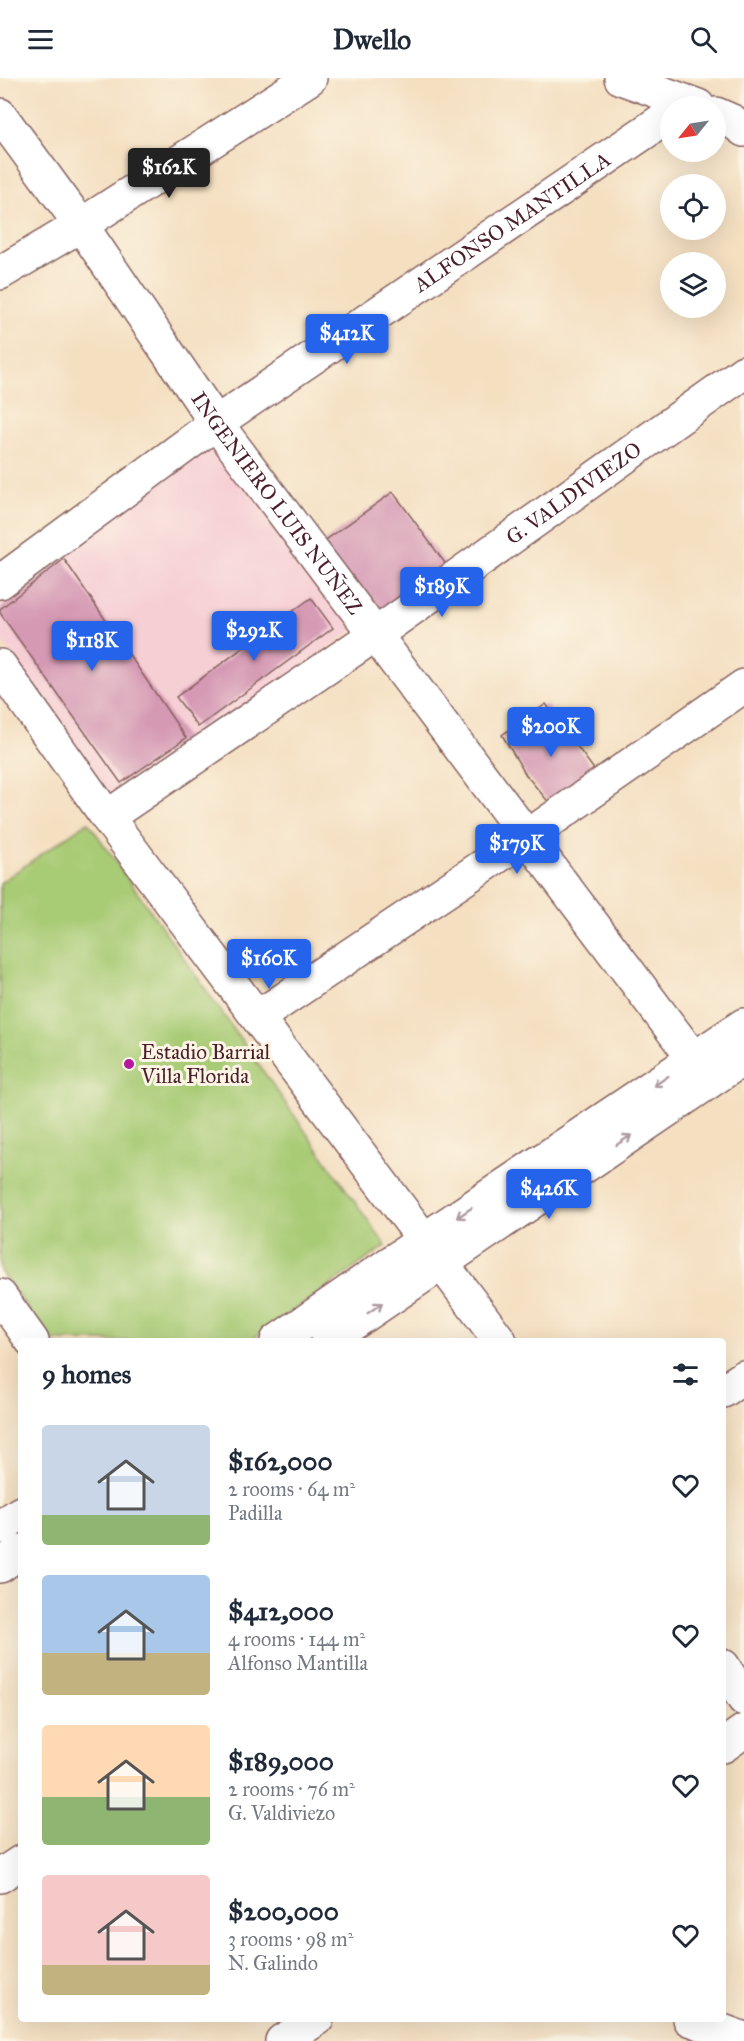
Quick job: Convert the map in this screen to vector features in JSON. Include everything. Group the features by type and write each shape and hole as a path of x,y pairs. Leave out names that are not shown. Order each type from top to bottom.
{"street":[{"path":"0,273 81,225 310,78"},
{"path":"621,78 662,96"},
{"name":"INGENIERO LUIS NUÑEZ","path":"0,115 81,225 216,423 694,1059"},
{"path":"726,119 744,130"},
{"name":"ALFONSO MANTILLA","path":"0,582 216,423 660,129"},
{"name":"G. VALDIVIEZO","path":"107,817 376,634 744,372"},
{"path":"0,666 107,817 498,1338"},
{"path":"258,1017 528,836 744,686"},
{"path":"330,1338 433,1250 744,1025"},
{"path":"282,1338 433,1250 744,1058"},
{"path":"0,1296 30,1338"},
{"path":"726,1389 744,1377"},
{"path":"0,1527 18,1515"},
{"path":"0,1566 18,1553"},
{"path":"726,1671 744,1699"},
{"path":"726,1744 744,1731"},
{"path":"0,1876 18,1864"},
{"path":"282,2041 312,2022"},
{"path":"698,2022 744,2039"}],"shaded area":[{"path":"216,435 355,629 114,800 0,639 0,589"}],"green space":[{"name":"Estadio Barrial Villa Florida","path":"88,822 386,1246 253,1338 49,1338 0,1271 0,883"}],"building":[{"path":"393,492 453,574 377,629 316,547"},
{"path":"64,559 186,738 121,783 0,613 0,609"},
{"path":"311,598 333,628 198,727 176,697"},
{"path":"546,704 601,779 556,811 526,775 502,735"}],"place":[{"name":"Estadio Barrial Villa Florida","path":"129,1064"}]}
